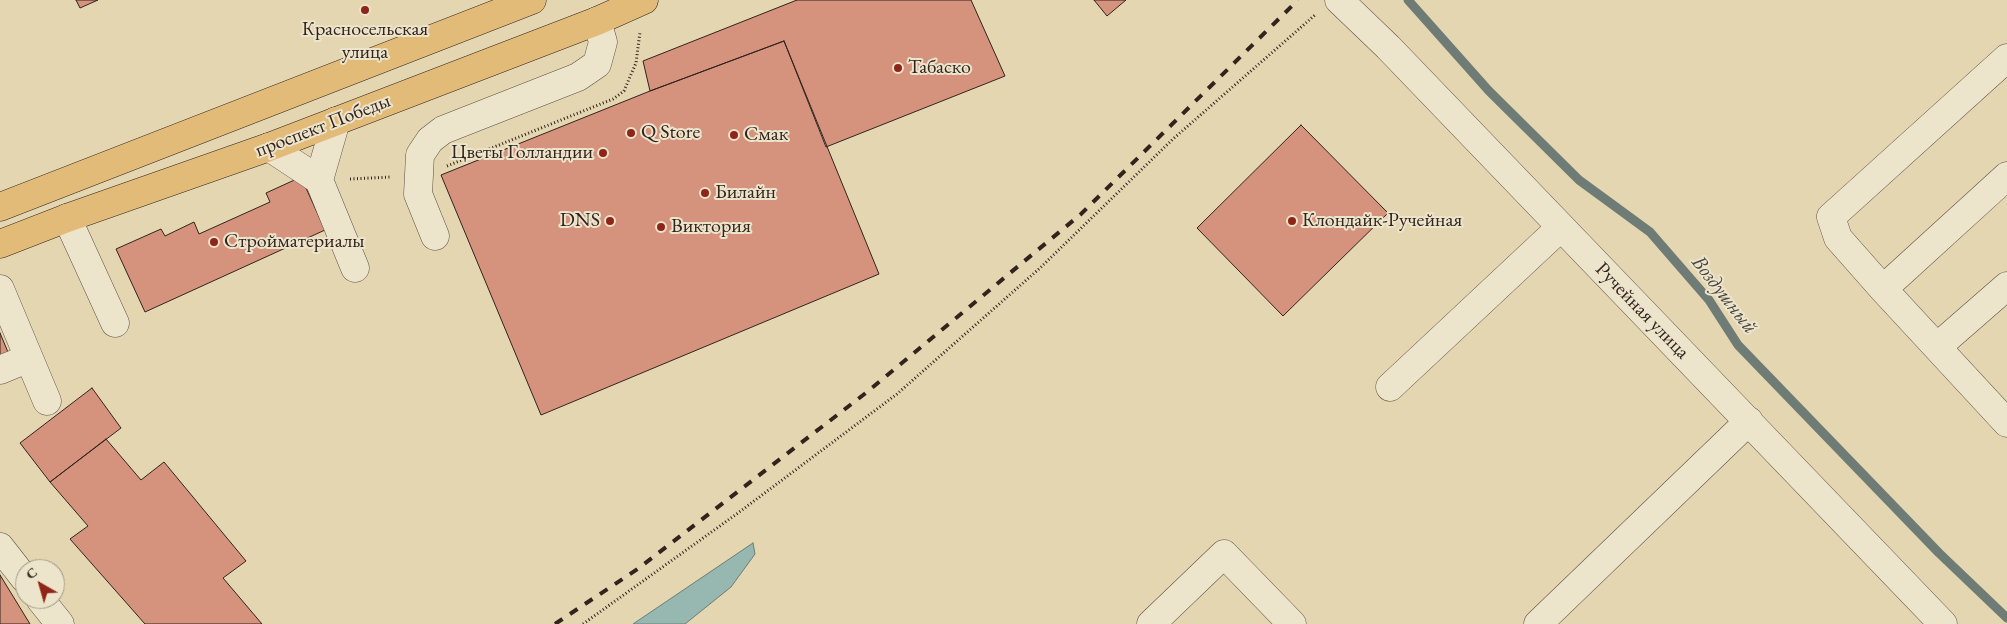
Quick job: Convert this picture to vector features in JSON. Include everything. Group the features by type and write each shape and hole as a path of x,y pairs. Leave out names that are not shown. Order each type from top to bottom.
{"main road":[{"name":"проспект Победы","path":"0,207 532,0"},
{"name":"проспект Победы","path":"0,244 336,121 593,10 644,0"}],"street":[{"name":"Ручейная улица","path":"1329,6 1388,47 1943,624"},
{"path":"435,236 418,194 420,155 430,140 443,130 578,77 597,64 603,42 593,10"},
{"path":"2004,413 1937,347 1883,289 1838,238 1830,217 2007,58"},
{"path":"319,180 336,121"},
{"path":"268,147 319,180 355,268"},
{"path":"1883,289 2007,176"},
{"path":"68,218 115,322"},
{"path":"1390,387 1561,227"},
{"path":"1937,347 2007,286"},
{"path":"0,290 47,401"},
{"path":"0,370 29,358"},
{"path":"1538,624 1749,421"},
{"path":"0,547 15,566"},
{"path":"1151,624 1224,554 1292,624"},
{"path":"48,609 60,624"}],"path":[{"path":"583,624 738,513 897,394 1040,268 1173,139 1329,6"},
{"path":"319,180 418,176"}],"water":[{"path":"753,543 755,554 731,587 685,624 633,624"}],"building":[{"path":"76,0 98,0 80,8"},
{"name":"Табаско","path":"797,0 971,0 1005,76 826,147 784,41 650,91 643,61"},
{"path":"1094,0 1126,0 1107,16"},
{"name":"Виктория","path":"784,41 879,274 541,415 441,175 650,91"},
{"name":"Клондайк-Ручейная","path":"1301,125 1388,213 1283,316 1197,228"},
{"name":"Стройматериалы","path":"301,177 325,230 145,312 116,249 161,229 165,236 194,222 199,234 270,202 266,193"},
{"path":"0,333 10,357 0,361"},
{"path":"92,388 121,428 50,482 20,443"},
{"path":"106,439 141,480 164,462 246,561 223,578 262,624 145,624 70,539 88,526 50,482"},
{"path":"0,575 15,600 15,609 21,609 30,624 0,624"}],"waterway":[{"name":"Воздушный","path":"1408,0 1489,91 1579,180 1650,232 1709,300 1738,345 1939,553 2007,618"}],"railway":[{"path":"555,624 639,568 867,392 1081,214 1298,0"}],"place":[{"name":"Красносельская улица","path":"365,10"},
{"name":"Табаско","path":"898,68"},
{"name":"Q Store","path":"631,133"},
{"name":"Смак","path":"734,135"},
{"name":"Цветы Голландии","path":"603,153"},
{"name":"Билайн","path":"705,193"},
{"name":"DNS","path":"610,221"},
{"name":"Клондайк-Ручейная","path":"1292,221"},
{"name":"Виктория","path":"661,227"},
{"name":"Стройматериалы","path":"214,242"}]}
